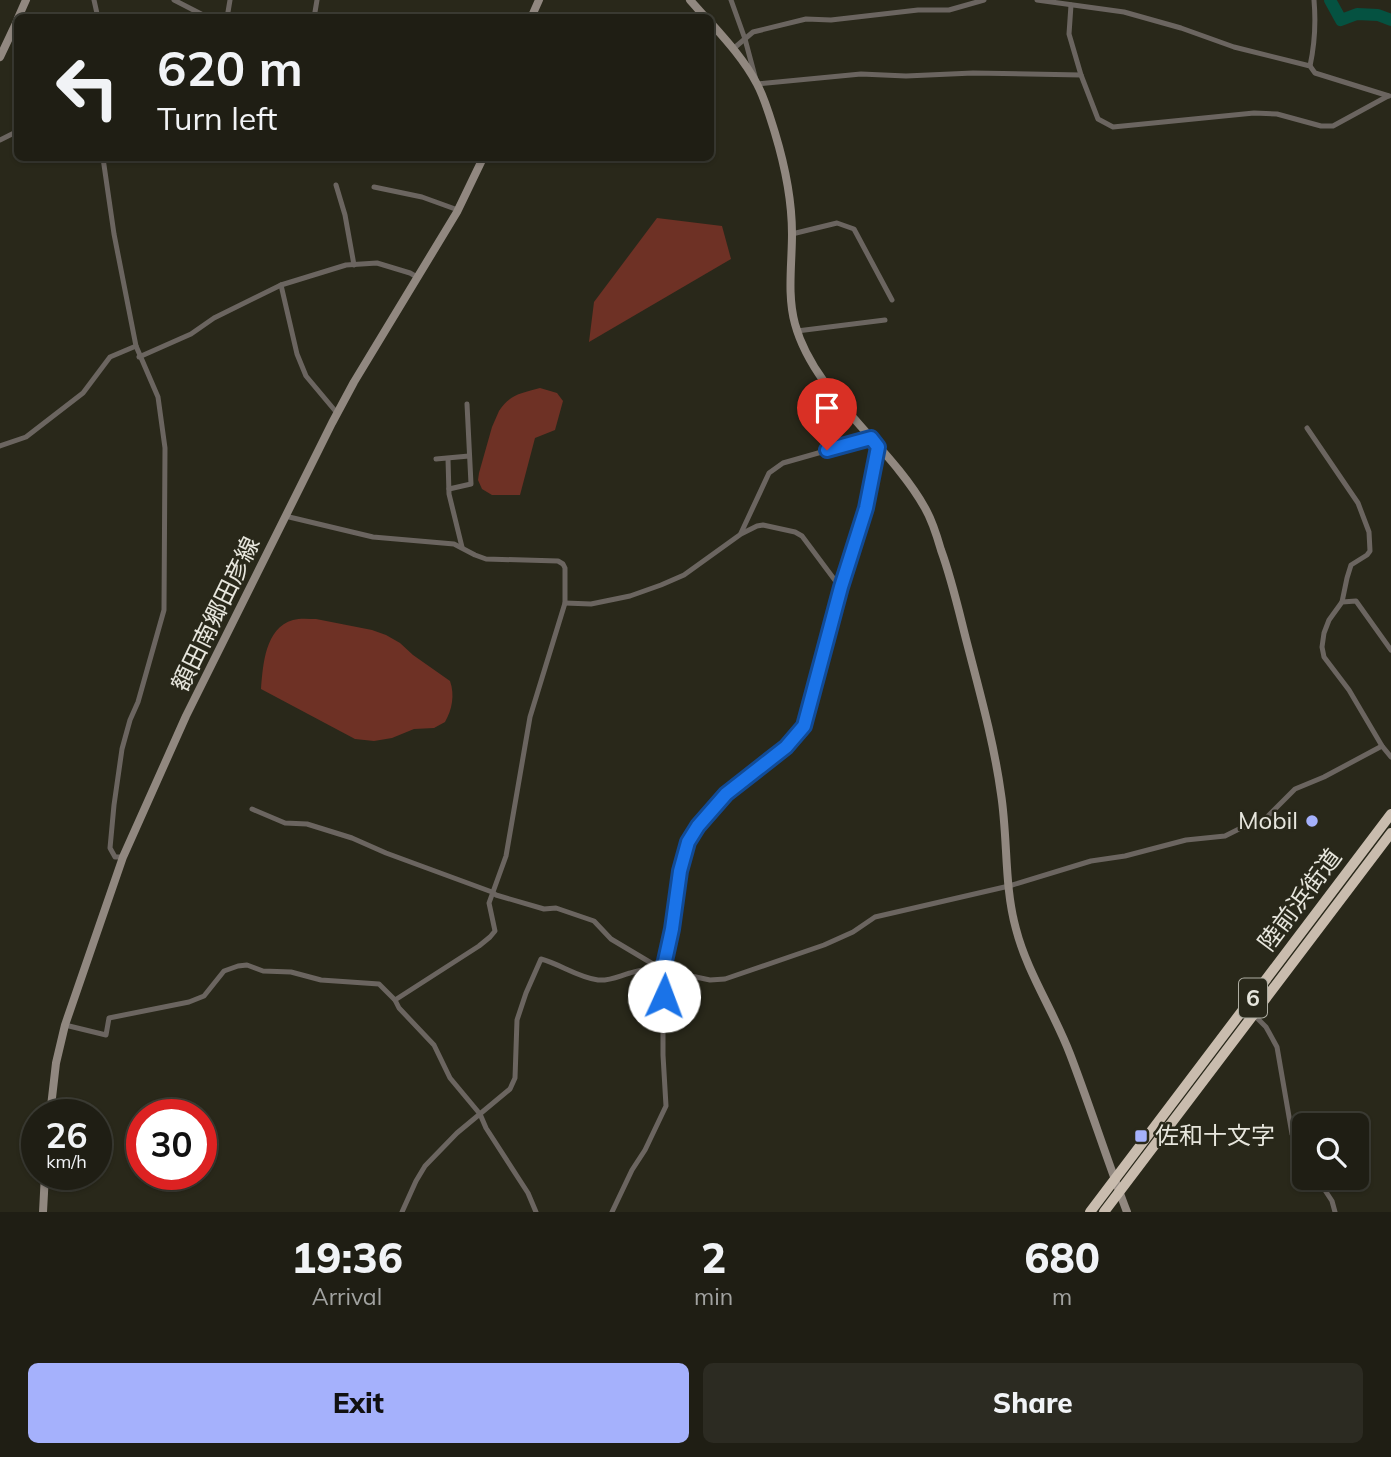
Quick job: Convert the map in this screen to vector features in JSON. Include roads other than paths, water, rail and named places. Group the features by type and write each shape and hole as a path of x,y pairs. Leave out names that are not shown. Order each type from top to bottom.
{"highway":[{"name":"陸前浜街道","path":"1090,1212 1391,814"},
{"name":"陸前浜街道","path":"1104,1212 1391,833"}],"street":[{"path":"174,0 201,14"},
{"path":"690,0 702,14"},
{"path":"731,0 770,118 791,197 790,285 794,323 806,353 822,379 904,478 926,509 942,550 987,720 1001,794 1009,886 1017,933 1070,1053 1126,1212"},
{"path":"733,49 753,32 806,19 831,20 918,10 949,10 985,0"},
{"path":"1037,0 1124,12 1234,47 1310,66 1315,73 1390,96"},
{"path":"1310,66 1315,41 1314,0"},
{"path":"1071,5 1069,34 1081,75 1098,119 1109,126 1254,113 1277,114 1321,126 1333,126 1390,96"},
{"path":"0,57 14,27"},
{"path":"714,27 757,84"},
{"path":"757,84 861,74 1081,75"},
{"path":"103,161 114,234 136,346 158,397 165,448 164,610 122,749 110,848 115,857 123,858"},
{"name":"額田南郷田彦線","path":"52,1099 56,1063 65,1025 123,858 183,723 337,414 458,210 482,161"},
{"path":"336,186 345,215 354,265"},
{"path":"374,187 422,197 458,210"},
{"path":"792,234 837,223 854,229 892,300"},
{"path":"139,357 191,334 214,318 281,285 346,265 377,263 416,277"},
{"path":"281,285 297,354 306,376 337,414"},
{"path":"797,331 886,320"},
{"path":"0,446 26,437 83,393 110,357 136,346"},
{"path":"449,489 471,484 467,404"},
{"path":"1307,428 1358,503 1369,532 1370,551 1352,565 1342,603 1329,620 1324,633 1324,657 1349,690 1391,757"},
{"path":"741,534 769,473 783,463 871,438"},
{"path":"612,1212 666,1106 660,969 672,929 680,871 688,842 726,794 786,747 804,726 841,587 866,508 878,447"},
{"path":"436,459 470,456"},
{"path":"448,458 449,489 462,547"},
{"path":"285,516 373,537 454,544 486,559 558,561 565,568 565,603 530,717 506,856 489,903 495,931 479,946 395,1000"},
{"path":"565,603 591,604 630,596 661,585 684,575 741,534 763,525 802,536 841,587"},
{"path":"1342,603 1356,601 1391,650"},
{"path":"251,809 285,823 307,824 352,838 496,895 544,909 556,908 594,921 611,939 660,969 710,980 725,979 824,945 853,932 874,917 1009,886 1091,861 1125,856 1186,840 1225,836 1263,821 1295,789 1382,746"},
{"path":"402,1212 425,1166 449,1140 510,1089 515,1078 517,1020 541,959 597,980 660,969"},
{"path":"65,1025 106,1035 109,1018 204,996 224,971 238,966 247,965 263,971 291,972 321,980 379,984 434,1045 450,1079 480,1114 486,1128 528,1193 536,1212"},
{"path":"1254,1014 1266,1027 1277,1047 1292,1134"},
{"path":"43,1212 44,1190"},
{"path":"1325,1190 1335,1212"}],"waterway":[{"path":"1330,0 1341,20 1357,14 1378,15 1391,20"}],"place":[{"name":"Mobil","path":"1312,821"},
{"name":"佐和十文字","path":"1141,1136"}]}
